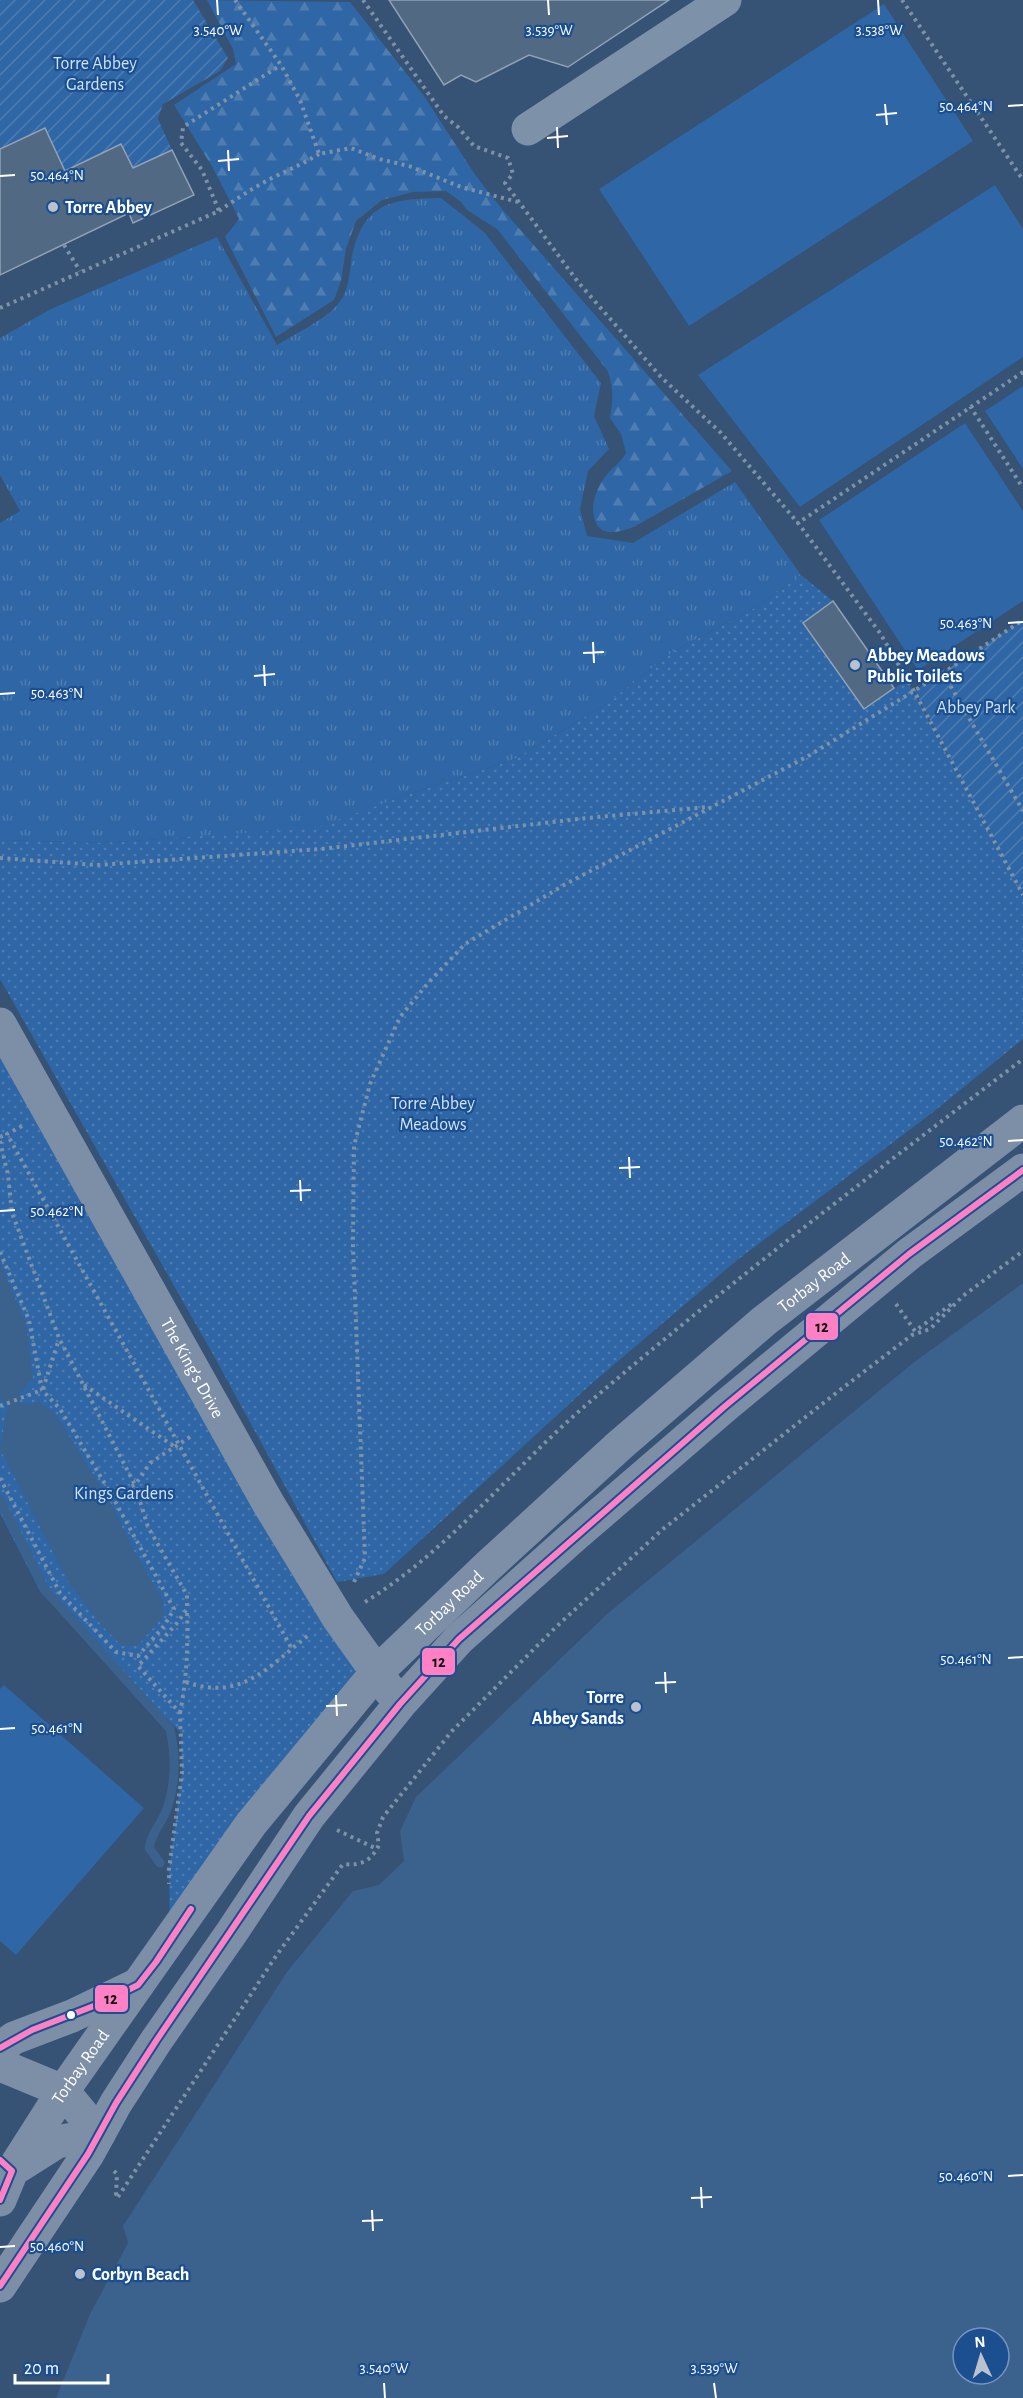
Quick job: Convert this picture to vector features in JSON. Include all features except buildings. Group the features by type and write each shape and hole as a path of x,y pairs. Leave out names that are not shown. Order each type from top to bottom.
{"main road":[{"name":"The King's Drive","path":"0,1024 268,1503 324,1626 376,1673 400,1704"},
{"name":"Torbay Road","path":"4,2177 251,1824 376,1673 602,1461 728,1352 1023,1120"},
{"name":"Torbay Road","path":"0,2286 75,2174 156,2041 309,1816 400,1704 459,1639 573,1537 878,1279 1023,1170"},
{"path":"0,2048 14,2038 72,2016 140,1984"},
{"path":"0,2065 63,2091 99,2134 57,2142 4,2177"}],"lane":[{"path":"528,129 725,0"}],"path":[{"path":"235,0 281,65 300,100 319,154"},
{"path":"363,0 444,116 458,126 474,146 508,158 513,174 505,183 579,282 654,369 721,433 798,522 880,633 914,691 1023,896"},
{"path":"902,0 1023,180"},
{"path":"219,211 202,170 182,143 183,127 281,65"},
{"path":"0,308 219,211 256,187 297,168 319,154 351,148 379,159 410,166 461,187 518,202"},
{"path":"64,245 80,272"},
{"path":"798,522 1023,372"},
{"path":"970,406 1023,488"},
{"path":"324,1626 365,1558 353,1245 354,1146 370,1084 400,1017 465,944 564,885 810,755 944,673 1023,620"},
{"path":"944,673 1023,811"},
{"path":"0,858 97,865 321,849 587,818 711,807"},
{"path":"186,1682 204,1689 227,1689 251,1681 324,1626 395,1583 469,1517 584,1408 753,1267 1023,1059"},
{"path":"27,1124 0,1139 8,1174 12,1213 59,1338 135,1485 148,1527 187,1595 186,1682 180,1713 182,1773 169,1869 170,1939"},
{"path":"7,1134 292,1648"},
{"path":"878,1279 915,1331 1023,1251"},
{"path":"0,1252 29,1320 42,1390 60,1409 111,1494 174,1609 164,1626 138,1656 116,1652 60,1593 0,1478"},
{"path":"118,2197 276,1956 343,1864 357,1865 374,1854 380,1845 377,1833 384,1817 446,1740 556,1626 663,1529 912,1335 930,1329 963,1296"},
{"path":"42,1390 59,1338"},
{"path":"82,1383 175,1447"},
{"path":"0,1406 42,1390"},
{"path":"111,1494 135,1485 150,1463 201,1429"},
{"path":"180,1713 138,1666 187,1609"},
{"path":"309,1816 377,1849"}],"green space":[{"name":"Torre Abbey Gardens","path":"0,0 193,0 228,58 220,71 163,104 158,119 172,150 133,168 121,144 65,171 45,128 0,149"},
{"path":"207,0 350,2 424,96 476,176 502,209 732,471 634,527 613,532 599,528 593,509 595,495 606,476 626,453 621,434 610,418 612,394 607,370 497,229 467,210 461,202 446,191 413,192 382,200 356,221 346,249 341,281 334,300 276,337 225,237 239,219 213,168 174,105 236,64 233,49"},
{"path":"884,4 973,141 689,326 599,189"},
{"path":"995,185 1023,229 1023,357 800,507 698,375"},
{"path":"441,198 484,232 601,383 594,416 609,449 588,471 580,509 587,536 633,543 735,482 801,575 755,608 674,651 605,705 515,759 412,793 315,829 101,843 0,840 0,523 20,511 0,475 0,338 51,309 217,237 277,345 317,321 342,299 347,287 357,238 364,224 373,214 395,202"},
{"path":"1023,386 1023,469 985,411"},
{"path":"965,423 1023,511 1023,601 918,670 819,520"},
{"name":"Torre Abbey Meadows","path":"801,575 833,601 803,623 864,709 907,680 1023,895 1023,1039 932,1113 736,1261 590,1385 384,1574 337,1582 215,1358 0,979 0,840 101,843 315,828 515,759 605,705 674,651 755,608"},
{"name":"Abbey Park","path":"1023,620 1023,895 914,691"},
{"name":"Kings Gardens","path":"0,1024 376,1673 170,1939 169,1869 182,1773 181,1733 41,1593 0,1513"},
{"path":"4,1685 144,1808 16,1955 0,1941 0,1689"}],"shaded area":[{"path":"0,1263 26,1324 33,1378 19,1394 20,1404 39,1402 56,1415 109,1500 133,1549 163,1601 163,1617 137,1646 122,1646 102,1626 68,1581 0,1449 8,1404 0,1399"},
{"path":"1023,1283 1023,2398 56,2398 90,2314 128,2243 123,2226 287,1972 353,1891 379,1885 404,1861 400,1831 416,1797 607,1614 913,1363"}],"waterway":[{"path":"0,1500 45,1590 170,1729 174,1759 172,1789 167,1809 149,1848 160,1863"}],"transit line":[{"name":"12","path":"0,2286 88,2154 116,2103 156,2041 309,1816 400,1704 459,1639 724,1407 909,1254 1023,1170"},
{"name":"12","path":"0,2048 32,2030 104,2002 138,1985 191,1909"},
{"name":"12","path":"0,2160 12,2171 0,2200"}],"place":[{"name":"Torre Abbey","path":"53,207"},
{"name":"Abbey Meadows Public Toilets","path":"855,665"},
{"name":"Torre Abbey Sands","path":"636,1707"},
{"name":"Corbyn Beach","path":"80,2274"}]}
